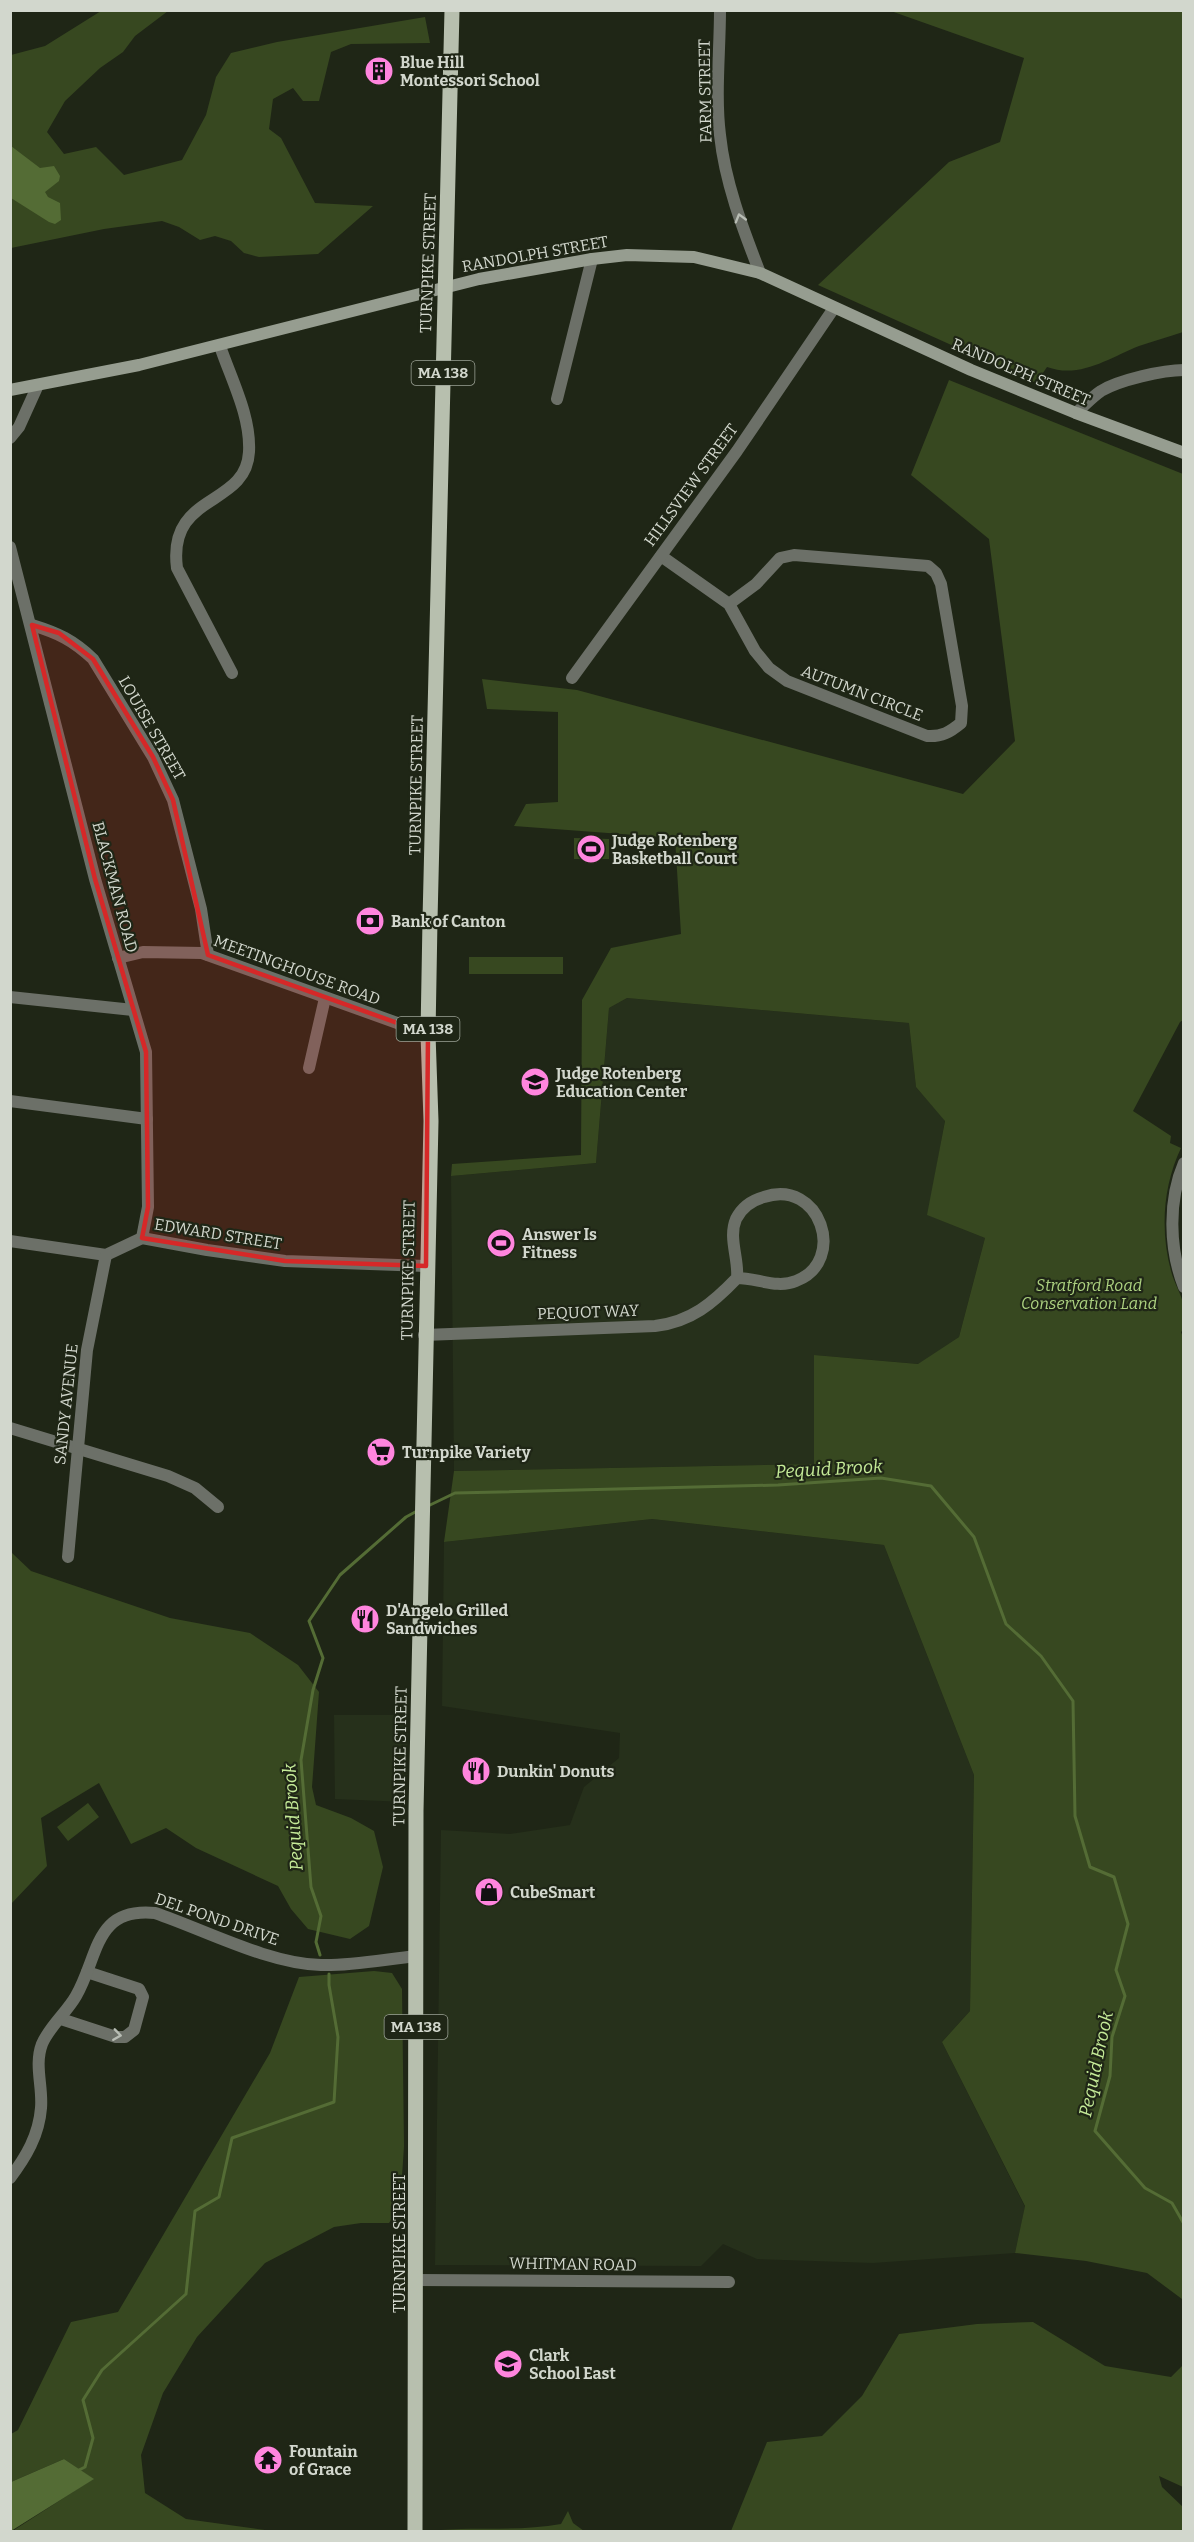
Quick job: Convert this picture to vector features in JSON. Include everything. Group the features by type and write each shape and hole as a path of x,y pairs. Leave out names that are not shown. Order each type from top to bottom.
{"main road":[{"name":"TURNPIKE STREET","path":"415,2532 416,1810 430,1121 428,1034 452,10"},
{"name":"RANDOLPH STREET","path":"10,390 139,365 220,346 446,287 592,259 627,255 693,257 760,273 971,370 1076,413 1184,453"}],"street":[{"name":"FARM STREET","path":"720,10 720,134 725,165 742,227 760,273"},
{"path":"557,399 592,259"},
{"name":"HILLSVIEW STREET","path":"572,678 742,444 834,308"},
{"path":"220,346 244,416 249,454 237,483 194,512 183,525 174,549 177,568 232,673"},
{"path":"1076,413 1102,391 1123,382 1173,370 1184,370"},
{"path":"10,438 19,427 38,385"},
{"name":"BLACKMAN ROAD","path":"10,547 32,625 73,793 146,1052 148,1207 142,1238"},
{"name":"AUTUMN CIRCLE","path":"661,556 729,604 755,651 769,668 787,681 927,736 938,737 950,732 961,723 962,705 941,584 936,573 928,566 917,563 780,558 756,584 729,604"},
{"name":"LOUISE STREET","path":"32,625 59,633 81,647 93,659 153,757 173,800 178,818 201,909 208,955"},
{"name":"MEETINGHOUSE ROAD","path":"118,958 143,952 195,952 208,955 428,1034"},
{"path":"10,997 133,1010"},
{"path":"309,1068 325,998"},
{"path":"10,1101 147,1119"},
{"path":"1184,1163 1174,1198 1173,1226 1175,1252 1184,1287"},
{"path":"771,1194 784,1194 798,1198 809,1205 822,1224 823,1235 820,1256 814,1267 797,1281 784,1284 737,1278 738,1268 733,1233 736,1220 742,1211 758,1199 771,1194"},
{"name":"EDWARD STREET","path":"106,1255 142,1238 285,1261 426,1266"},
{"path":"10,1241 106,1255"},
{"name":"SANDY AVENUE","path":"68,1557 87,1350 106,1255"},
{"name":"PEQUOT WAY","path":"424,1335 668,1325 688,1319 702,1311 737,1278"},
{"path":"10,1428 168,1476 195,1488 218,1507"},
{"name":"DEL POND DRIVE","path":"10,2178 24,2159 34,2139 41,2107 39,2064 42,2045 78,1992 95,1947 110,1923 141,1911 155,1912 275,1957 322,1966 417,1956"},
{"path":"61,2019 116,2037 125,2037 134,2030 143,1997 139,1989 87,1972"},
{"name":"WHITMAN ROAD","path":"416,2280 729,2283"}],"highlighted area":[{"path":"32,625 59,633 93,659 153,757 173,800 208,955 428,1034 426,1266 285,1261 142,1238 148,1207 146,1052 95,879"}],"shaded area":[{"path":"11,146 40,168 54,166 60,176 59,181 45,192 48,197 60,203 61,220 55,224 11,198"},
{"path":"627,998 909,1023 916,1087 945,1120 928,1215 985,1238 959,1337 919,1364 814,1355 814,1464 454,1471 451,1176 596,1163 609,1008"},
{"path":"652,1519 884,1545 974,1775 970,2011 942,2042 1025,2207 1015,2253 873,2263 757,2259 723,2244 701,2266 435,2265 441,1830 510,1834 570,1825 584,1787 619,1758 620,1733 442,1706 444,1542"},
{"path":"334,1715 408,1715 406,1802 335,1799"},
{"path":"64,2459 94,2479 11,2531 11,2482"}],"green space":[{"path":"888,10 1183,11 1183,332 1139,346 1083,369 1059,370 1047,367 1036,383 818,285 949,162 1000,142 1024,58"},
{"path":"101,11 168,11 135,36 123,52 100,68 65,101 47,132 64,154 96,147 124,175 182,160 206,115 216,77 231,53 277,42 425,17 430,43 351,44 331,52 319,101 303,101 293,88 273,99 269,129 281,138 315,203 373,206 318,254 259,257 244,253 231,241 215,236 200,240 179,227 162,221 104,229 11,248 11,55 45,46"},
{"name":"Stratford Road Conservation Land","path":"949,380 1183,474 1183,1020 1133,1111 1171,1136 1170,1143 1181,1148 1170,1177 1167,1193 1165,1240 1171,1271 1184,1307 1181,1332 1184,1340 1183,2307 1182,2299 1147,2273 1086,2261 1015,2253 1025,2206 942,2042 970,2011 974,1775 884,1545 652,1519 444,1542 454,1471 814,1464 814,1355 918,1364 959,1337 985,1238 927,1215 945,1121 916,1087 909,1023 627,998 609,1008 596,1163 451,1176 452,1164 581,1155 582,1000 611,948 681,934 675,838 514,826 526,804 558,802 558,712 487,709 482,679 577,690 963,794 1015,741 989,539 911,475"},
{"name":"Judge Rotenberg Basketball Court","path":"574,838 609,839 609,859 574,859"},
{"path":"469,957 563,957 563,974 469,974"},
{"path":"11,1552 31,1571 170,1618 250,1633 298,1665 319,1692 312,1787 316,1805 351,1818 374,1831 383,1867 369,1926 350,1939 308,1929 291,1909 278,1886 196,1848 166,1828 131,1844 99,1783 41,1818 47,1866 11,1904"},
{"path":"88,1803 99,1817 68,1841 57,1827"},
{"path":"374,1971 392,1973 402,1989 404,2146 400,2207 389,2223 361,2223 334,2227 265,2263 197,2337 163,2393 141,2455 145,2493 186,2519 272,2531 11,2532 93,2479 64,2459 11,2482 11,2434 18,2430 71,2322 118,2312 270,2053 299,1977"},
{"path":"1033,2322 1105,2366 1171,2377 1183,2365 1183,2487 1159,2476 1162,2487 1183,2507 1183,2531 731,2531 767,2442 822,2436 862,2396 899,2334 977,2324"},
{"path":"568,2511 573,2523 584,2531 431,2531 561,2524"}],"waterway":[{"name":"Pequid Brook","path":"428,1506 455,1493 778,1485 881,1478 931,1486 974,1537 1006,1624 1041,1656 1073,1701 1075,1816 1090,1867 1114,1877 1128,1924 1116,1970 1125,1996 1112,2037 1110,2076 1095,2131 1145,2188 1172,2203 1184,2224"},
{"name":"Pequid Brook","path":"320,1955 316,1942 321,1916 311,1887 301,1760 313,1690 323,1658 309,1621 340,1575 406,1517 417,1511"},
{"name":"Pequid Brook","path":"77,2471 85,2467 93,2438 83,2400 102,2370 186,2294 195,2211 219,2197 232,2138 334,2102 338,2037 329,1974"}],"place":[{"name":"Blue Hill Montessori School","path":"379,71"},
{"name":"Judge Rotenberg Basketball Court","path":"591,849"},
{"name":"Bank of Canton","path":"370,921"},
{"name":"Judge Rotenberg Education Center","path":"535,1082"},
{"name":"Answer Is Fitness","path":"501,1243"},
{"name":"Turnpike Variety","path":"381,1452"},
{"name":"D'Angelo Grilled Sandwiches","path":"365,1619"},
{"name":"Dunkin' Donuts","path":"476,1771"},
{"name":"CubeSmart","path":"489,1892"},
{"name":"Clark School East","path":"508,2364"},
{"name":"Fountain of Grace","path":"268,2460"}]}
